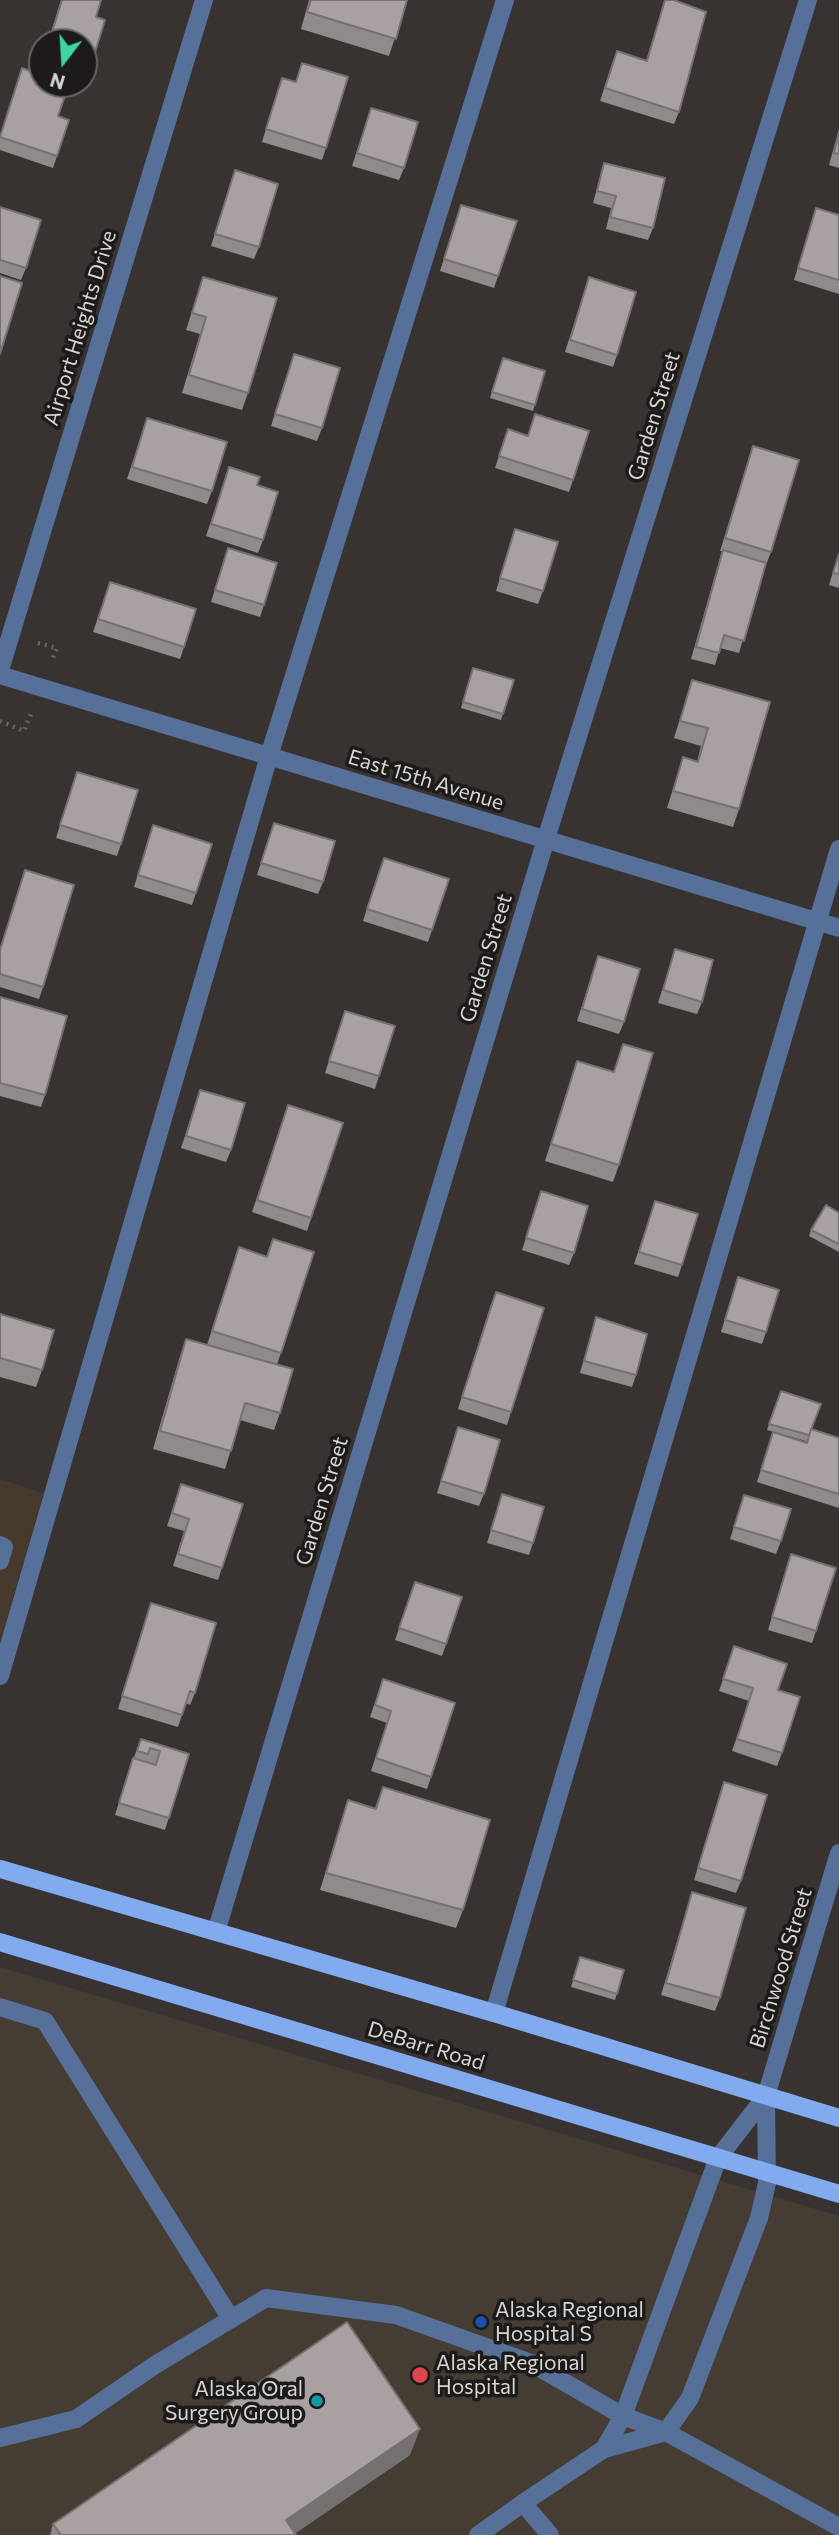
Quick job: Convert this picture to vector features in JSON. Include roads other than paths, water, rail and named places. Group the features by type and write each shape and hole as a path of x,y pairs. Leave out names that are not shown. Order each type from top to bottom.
{"main road":[{"path":"0,1869 494,2013 839,2118"},
{"name":"DeBarr Road","path":"0,1942 839,2194"}],"street":[{"name":"Airport Heights Drive","path":"0,673 204,0"},
{"path":"0,1676 269,756 505,0"},
{"name":"Garden Street","path":"216,1932 545,839 808,0"},
{"name":"East 15th Avenue","path":"0,673 839,928"},
{"path":"494,2013 839,849"},
{"path":"0,1545 4,1546 0,1561"},
{"name":"Birchwood Street","path":"766,2096 839,1853"},
{"path":"0,2007 46,2021 231,2319"},
{"path":"604,2449 623,2416 718,2158 766,2096"},
{"path":"478,2535 604,2449 666,2432 690,2398 759,2218 767,2172 766,2096"},
{"path":"0,2438 76,2419 155,2365 266,2298 396,2315 531,2363 623,2416 666,2432 839,2527"},
{"path":"523,2503 550,2535"}],"place":[{"name":"Alaska Regional Hospital S","path":"481,2322"},
{"name":"Alaska Regional Hospital","path":"420,2375"},
{"name":"Alaska Oral Surgery Group","path":"317,2401"}]}
